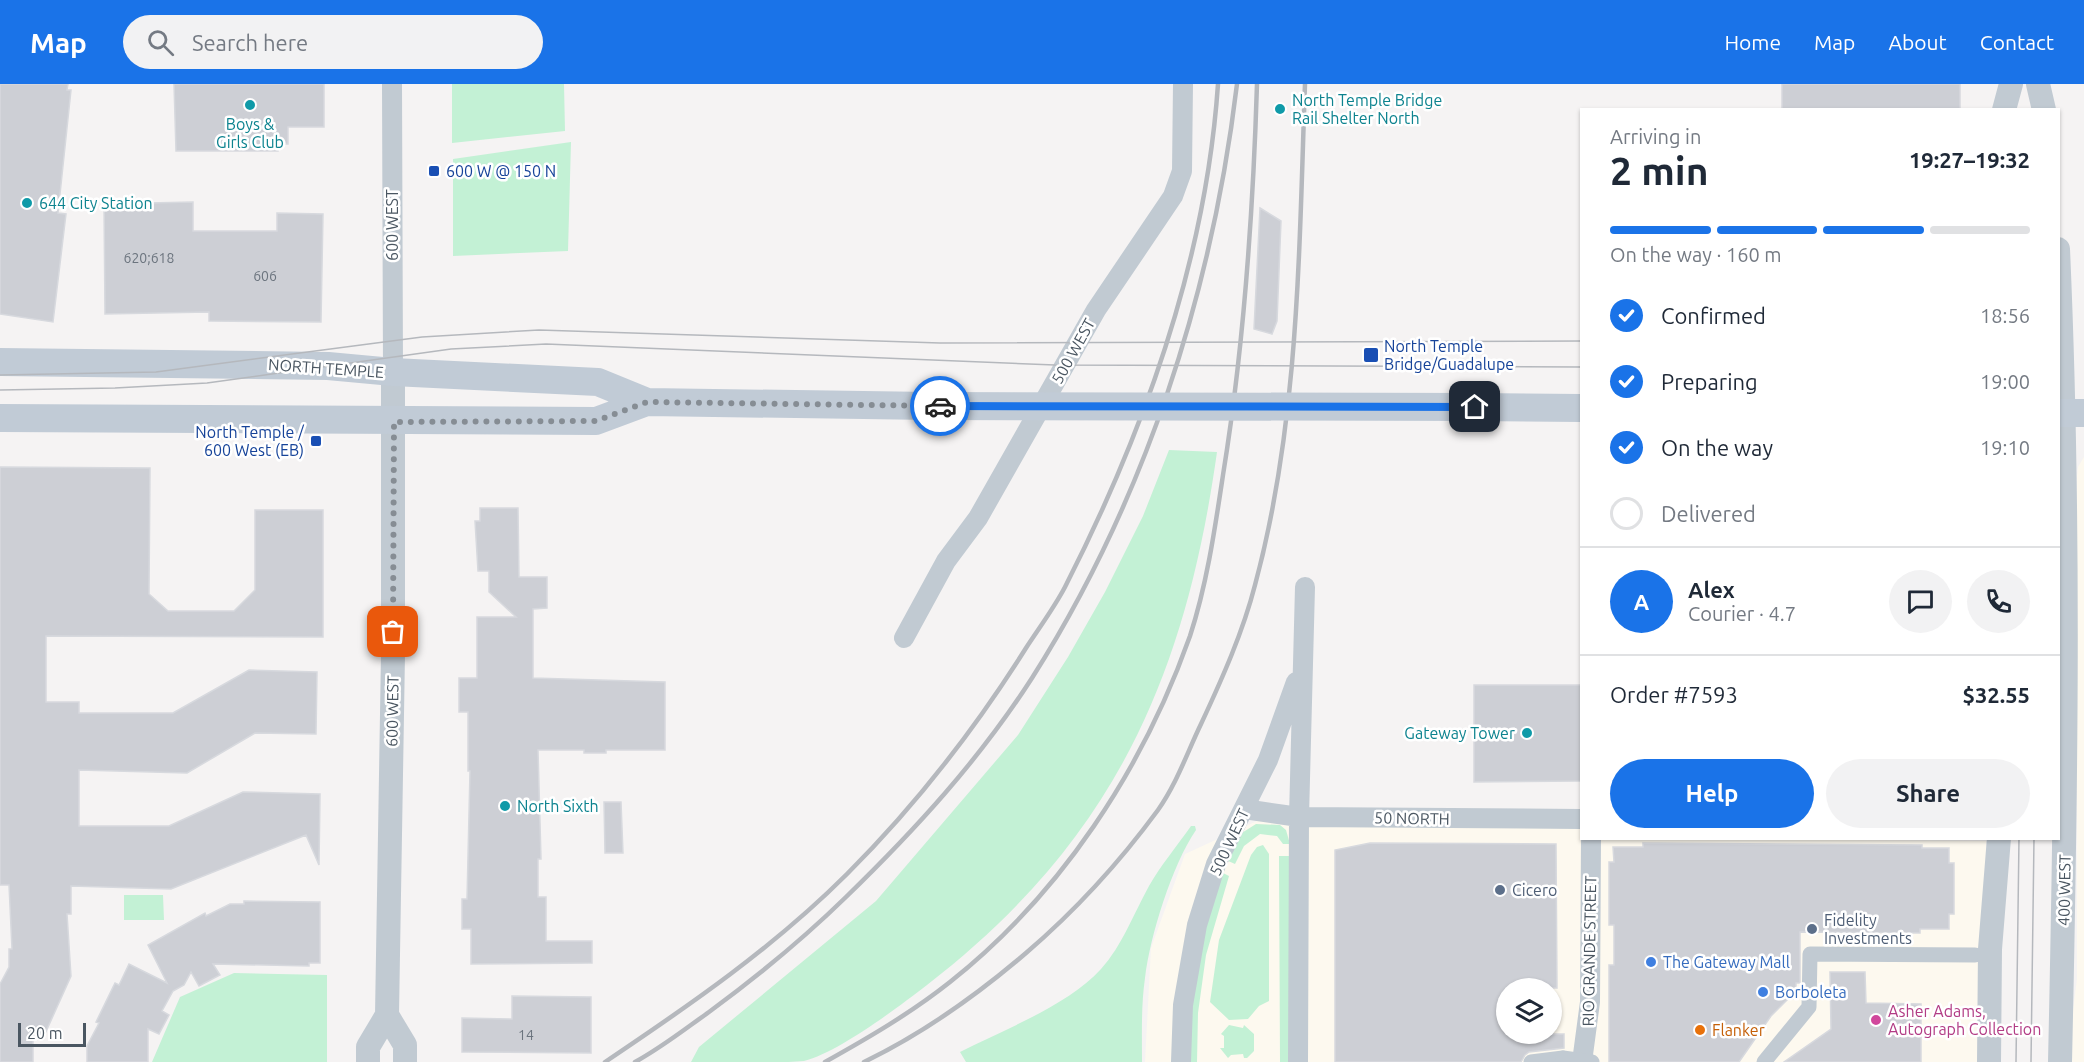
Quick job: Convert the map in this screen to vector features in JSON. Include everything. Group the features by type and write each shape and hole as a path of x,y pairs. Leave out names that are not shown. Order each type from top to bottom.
{"main road":[{"name":"NORTH TEMPLE","path":"0,362 231,363 328,366 393,372 598,382 647,402"},
{"name":"NORTH TEMPLE","path":"0,418 394,422 596,421 647,402 931,406 1580,408"}],"street":[{"name":"600 WEST","path":"368,1062 368,1047 387,1014 394,422 392,84"},
{"name":"500 WEST","path":"904,638 946,561 978,518 1096,310 1173,196 1182,171 1183,84"},
{"path":"2005,108 2011,84"},
{"path":"2038,84 2044,108"},
{"name":"400 WEST","path":"2060,279 2069,413 2061,816 2060,1062"},
{"name":"500 WEST","path":"1298,1062 1299,817 1305,587"},
{"name":"500 WEST","path":"1180,1062 1183,1005 1197,926 1216,864 1268,760 1302,665"},
{"name":"50 NORTH","path":"1244,809 1299,817 1580,819"},
{"name":"RIO GRANDE STREET","path":"1573,1060 1590,1002 1591,840"},
{"path":"1989,1062 1990,949 1998,840"},
{"path":"1764,1062 1809,1007 1810,954 1975,955"},
{"path":"387,1014 405,1045 405,1062"},
{"path":"1531,1062 1573,1060 1592,1062"}],"shaded area":[{"path":"2084,457 2084,1062 2070,1062 2070,1033 2077,979 2077,476 2078,467"},
{"name":"The Gateway Mall","path":"1580,812 1580,840 1986,841 1984,1062 1145,1062 1151,948 1185,854 1270,815"}],"green space":[{"path":"452,84 564,84 565,131 452,143"},
{"path":"571,142 568,251 453,256 453,159"},
{"path":"1169,450 1217,452 1203,534 1184,611 1160,683 1129,750 1092,814 1046,873 991,930 927,985 834,1049 804,1061 691,1062 699,1047 876,901 1018,735 1068,657 1105,592 1143,516"},
{"path":"1256,824 1280,825 1286,830 1290,844 1283,844 1277,836 1260,834 1244,846 1235,864 1226,860 1237,836"},
{"path":"1191,826 1195,826 1196,830 1179,862 1163,901 1148,961 1143,999 1142,1062 966,1062 960,1052 1053,1005 1087,982 1101,969 1121,940 1154,878"},
{"path":"1263,845 1269,854 1269,1001 1259,1006 1248,1019 1229,1020 1210,1002 1219,940 1251,855 1257,847"},
{"path":"1279,856 1289,856 1289,1062 1280,1062"},
{"path":"1221,872 1229,876 1206,955 1198,1013 1197,1062 1187,1062 1191,981"},
{"path":"124,895 163,895 164,920 124,920"},
{"path":"234,973 327,975 327,1062 152,1062 180,997"},
{"path":"1229,1025 1243,1028 1244,1025 1254,1034 1254,1051 1247,1058 1244,1058 1243,1054 1231,1055 1228,1058 1220,1048 1224,1048 1224,1036 1221,1034"}],"building":[{"name":"644 City Station","path":"0,84 68,84 67,90 71,90 58,213 66,214 53,322 0,314"},
{"name":"Boys & Girls Club","path":"174,84 324,84 324,127 288,127 288,144 278,144 278,151 176,151"},
{"path":"1782,84 1960,84 1960,108 1782,108"},
{"path":"193,202 193,231 277,231 277,213 323,214 321,322 209,321 209,312 105,314 104,204"},
{"path":"1260,208 1281,221 1277,321 1272,334 1254,329"},
{"path":"0,467 150,468 149,594 168,611 234,611 255,590 255,510 323,510 323,637 46,636 46,702 79,702 79,713 173,713 249,670 317,672 316,734 255,733 187,773 79,770 79,826 169,826 243,792 320,794 319,865 306,835 171,889 71,886 71,914 67,914 71,976 44,1036 33,1030 33,1062 0,1062 0,984 9,967 9,949 12,949 9,885 0,885"},
{"name":"North Sixth","path":"480,508 518,508 519,577 547,577 547,608 533,609 533,678 665,682 665,750 606,750 606,753 584,753 584,750 538,750 541,859 538,859 538,897 546,897 546,941 592,941 592,963 471,964 471,929 462,929 462,899 467,899 470,771 468,771 468,712 459,712 459,678 477,678 477,617 516,617 489,592 489,571 478,571 475,521 480,521"},
{"name":"Gateway Tower","path":"1474,685 1580,685 1580,781 1474,782"},
{"path":"604,802 621,802 623,853 605,853"},
{"path":"1370,843 1556,844 1557,978 1496,978 1496,1044 1562,1044 1562,1034 1564,1034 1564,1048 1529,1052 1521,1062 1335,1062 1335,850"},
{"path":"1643,843 1922,845 1922,848 1949,848 1949,863 1954,863 1954,914 1949,914 1949,929 1920,929 1920,933 1800,932 1800,983 1796,983 1796,999 1788,999 1771,1016 1739,1062 1609,1062 1609,965 1614,965 1614,925 1609,925 1609,862 1614,862 1613,847 1643,847"},
{"path":"244,901 320,902 320,963 309,963 309,966 213,964 220,975 199,986 191,972 184,985 173,991 162,1011 169,1015 159,1034 148,1029 148,1062 87,1062 87,1046 99,1023 96,1022 115,983 119,985 129,964 167,983 148,945 205,913 206,916 230,904 244,904"},
{"name":"Asher Adams, Autograph Collection","path":"1830,972 1865,972 1866,1003 1921,1004 1921,1062 1784,1062 1831,1029"},
{"path":"512,996 591,997 591,1053 462,1052 462,1018 512,1019"}],"tram line":[{"path":"0,375 156,372 422,337 539,330 940,343 1580,341"},
{"path":"0,390 115,388 207,383 451,349 546,344 1055,365 1580,367"},
{"path":"2016,1062 2019,840"},
{"path":"2031,1062 2034,840"}],"railway":[{"path":"605,1062 700,997 761,951 847,874 943,766 986,708 1056,603 1121,468 1167,343 1200,215 1211,150 1218,84"},
{"path":"635,1062 673,1038 745,985 846,897 945,793 991,737 1032,678 1072,610 1108,539 1140,467 1168,393 1191,317 1210,240 1226,162 1237,84"},
{"path":"825,1062 889,1025 950,982 1028,910 1094,826 1123,781 1171,685 1190,636 1206,576 1230,427 1246,280 1257,84"},
{"path":"864,1062 928,1026 988,984 1044,937 1096,886 1128,849 1165,800 1217,690 1250,603 1270,524 1281,461 1294,336 1305,84"}],"way so far":[{"path":"393,632 394,422 596,421 647,402 871,407 940,406"}],"place":[{"name":"Boys & Girls Club","path":"250,105"},
{"name":"North Temple Bridge Rail Shelter North","path":"1280,109"},
{"name":"600 W @ 150 N","path":"434,171"},
{"name":"644 City Station","path":"27,203"},
{"name":"North Temple Bridge/Guadalupe","path":"1371,355"},
{"name":"North Temple / 600 West (EB)","path":"316,441"},
{"name":"Gateway Tower","path":"1527,733"},
{"name":"North Sixth","path":"505,806"},
{"name":"Cicero","path":"1500,890"},
{"name":"Fidelity Investments","path":"1812,929"},
{"name":"The Gateway Mall","path":"1651,962"},
{"name":"Borboleta","path":"1763,992"},
{"name":"Asher Adams, Autograph Collection","path":"1876,1020"},
{"name":"Flanker","path":"1700,1030"}],"route":[{"path":"940,406 1475,407"}]}
